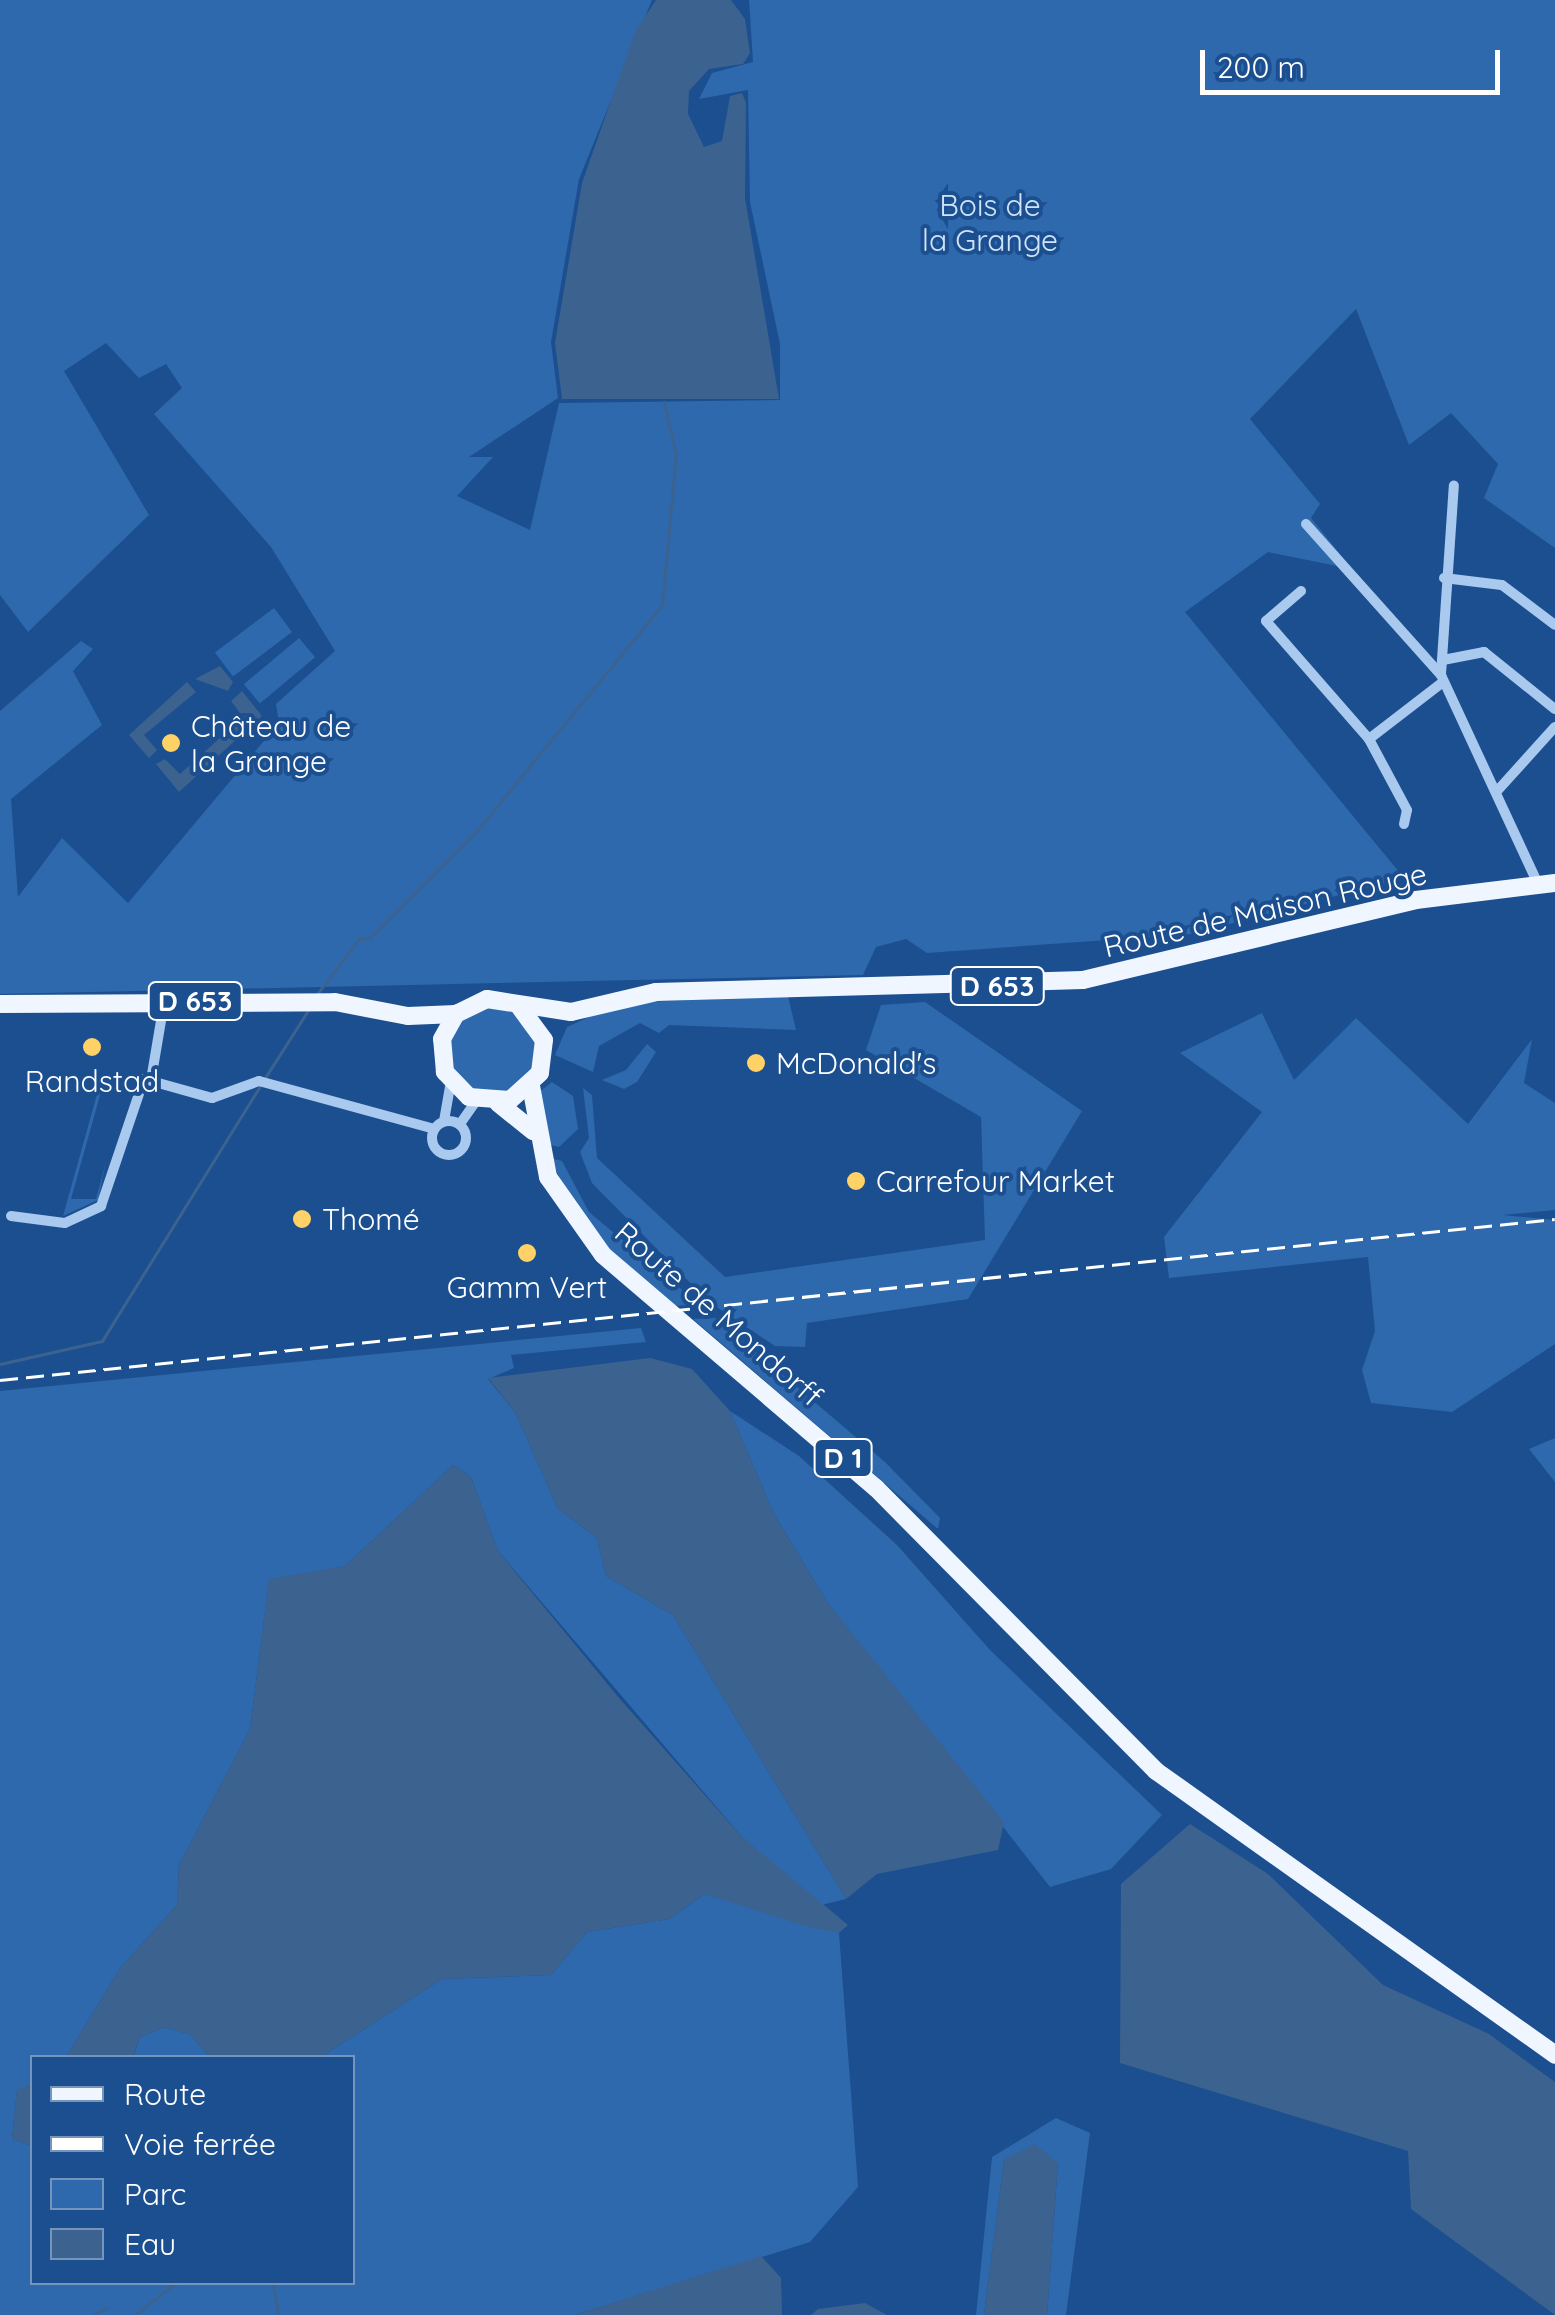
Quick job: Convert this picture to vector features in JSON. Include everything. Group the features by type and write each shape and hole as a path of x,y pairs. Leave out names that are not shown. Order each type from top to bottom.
{"main road":[{"name":"Route de Maison Rouge","path":"571,1012 656,992 1084,980 1416,900 1546,884"},
{"path":"408,1016 456,1014 486,999 571,1012"},
{"name":"D 653","path":"0,1004 281,1002 408,1016"},
{"path":"520,1006 544,1040"},
{"path":"456,1014 442,1040 451,1082 477,1100 498,1102 530,1086 544,1040 571,1012"},
{"path":"408,1016 442,1040"},
{"name":"D 1","path":"530,1086 533,1131"},
{"name":"D 1","path":"498,1102 533,1131"},
{"name":"Route de Mondorff","path":"533,1131 568,1214 603,1255 876,1488 1156,1770 1555,2054"}],"street":[{"path":"1442,678 1444,578 1454,485"},
{"path":"1306,524 1442,678 1546,884"},
{"path":"1444,578 1502,584 1555,625"},
{"path":"1301,591 1266,620 1369,739 1406,810 1404,824"},
{"path":"1442,660 1484,652 1555,709"},
{"path":"1369,739 1442,678"},
{"path":"1498,790 1555,728"},
{"path":"11,1216 65,1222 101,1206 147,1080 163,1002"},
{"path":"147,1080 212,1098 260,1081 440,1125 460,1124"},
{"path":"451,1082 434,1147 451,1155 466,1142 460,1124"},
{"path":"460,1124 477,1100"}],"green space":[{"name":"Bois de la Grange","path":"0,0 652,0 579,179 551,342 558,398 469,457 493,457 457,496 530,530 559,403 780,400 780,344 750,202 748,90 699,99 712,73 753,62 749,0 1555,0 1555,548 1484,498 1498,464 1451,413 1409,445 1356,309 1250,419 1320,504 1311,518 1352,569 1268,552 1185,612 1404,878 1192,934 927,953 906,939 876,947 863,975 0,994 0,711 81,641 93,649 73,671 102,725 11,799 18,897 62,838 128,903 279,723 276,704 335,651 271,547 154,414 182,388 166,364 139,378 106,343 64,371 149,515 28,632 0,595"},
{"path":"274,608 292,632 233,676 215,653"},
{"path":"299,638 315,657 260,703 244,684"},
{"path":"788,996 796,1030 669,1025 659,1033 640,1023 599,1046 593,1072 555,1055 567,1027 620,1003"},
{"path":"925,1002 1082,1111 968,1299 807,1323 805,1347 775,1346 709,1302 592,1183 580,1152 589,1138 583,1088 592,1095 597,1158 725,1277 985,1240 981,1117 866,1050 881,1005"},
{"path":"485,1007 503,1007 519,1014 531,1026 538,1051 531,1076 519,1088 503,1095 485,1095 469,1088 457,1076 450,1060 450,1042 457,1026 469,1014"},
{"path":"1262,1013 1294,1080 1356,1018 1468,1124 1532,1039 1524,1083 1555,1103 1555,1210 1502,1215 1555,1220 1555,1344 1452,1412 1371,1403 1362,1370 1375,1331 1368,1257 1169,1278 1164,1237 1262,1112 1180,1053"},
{"path":"647,1044 656,1052 637,1082 624,1089 602,1080 626,1070"},
{"path":"103,1073 113,1075 104,1081 71,1199 96,1199 106,1162 98,1200 63,1216"},
{"path":"552,1082 573,1096 578,1129 559,1147 547,1144 539,1092"},
{"path":"550,1158 562,1161 589,1212 699,1304 676,1306 621,1262 578,1216"},
{"path":"716,1318 885,1462 940,1518 938,1529 693,1319"},
{"path":"641,1328 646,1342 511,1355 514,1368 488,1379 515,1412 558,1509 597,1538 606,1576 673,1615 846,1899 821,1905 742,1837 498,1551 471,1477 453,1465 345,1566 269,1580 250,1729 179,1865 177,1905 121,1967 67,2055 30,2055 30,2085 17,2090 12,2139 30,2145 30,2285 355,2285 355,2055 324,2055 442,1979 551,1975 587,1932 669,1919 705,1894 839,1933 858,2187 810,2242 575,2315 0,2315 0,1391"},
{"path":"730,1411 799,1456 897,1545 990,1650 1162,1815 1111,1869 1050,1887 827,1602 774,1514"},
{"path":"1555,1438 1555,1482 1529,1449"},
{"path":"165,2027 191,2035 207,2055 134,2055 140,2037"},
{"path":"1056,2118 1090,2133 1066,2315 1047,2315 1058,2163 1004,2159 984,2315 976,2315 992,2157"}],"water":[{"path":"656,0 731,0 745,19 750,53 743,64 709,69 689,91 688,114 704,147 722,141 730,96 742,93 746,103 745,198 779,399 562,399 555,343 582,183 635,32"},
{"path":"220,666 233,682 228,691 195,679"},
{"path":"187,682 196,692 144,735 157,750 149,758 129,735"},
{"path":"242,691 262,716 179,792 156,764 165,759 180,774 243,717 231,701"},
{"path":"650,1358 692,1369 730,1411 774,1514 827,1602 1004,1822 998,1850 877,1874 846,1899 673,1615 606,1576 597,1538 558,1509 515,1412 488,1378"},
{"path":"453,1465 471,1477 498,1551 619,1698 742,1837 848,1925 839,1933 805,1926 705,1894 669,1919 587,1932 551,1975 442,1979 324,2055 207,2055 191,2035 165,2027 140,2037 134,2055 67,2055 121,1967 177,1905 179,1865 250,1729 269,1579 345,1566"},
{"path":"1190,1824 1268,1874 1383,1985 1489,2034 1555,2082 1555,2315 1411,2209 1408,2151 1120,2063 1121,1884"},
{"path":"30,2085 30,2145 12,2139 17,2089"},
{"path":"1035,2144 1058,2163 1047,2315 984,2315 1004,2159"},
{"path":"761,2256 781,2278 782,2315 575,2315"},
{"path":"865,2303 887,2315 811,2315 818,2309"}],"waterway":[{"path":"318,993 359,939 370,938 475,833 662,605 676,455 664,402"},
{"path":"265,1078 309,1009"},
{"path":"0,1364 102,1341 261,1085"},
{"path":"135,2315 173,2285"},
{"path":"274,2285 279,2315"},
{"path":"93,2315 106,2308"}],"railway":[{"path":"0,1380 1555,1219"}],"place":[{"name":"Château de la Grange","path":"171,743"},
{"name":"Randstad","path":"92,1047"},
{"name":"McDonald's","path":"756,1063"},
{"name":"Carrefour Market","path":"856,1181"},
{"name":"Thomé","path":"302,1219"},
{"name":"Gamm Vert","path":"527,1253"}]}
